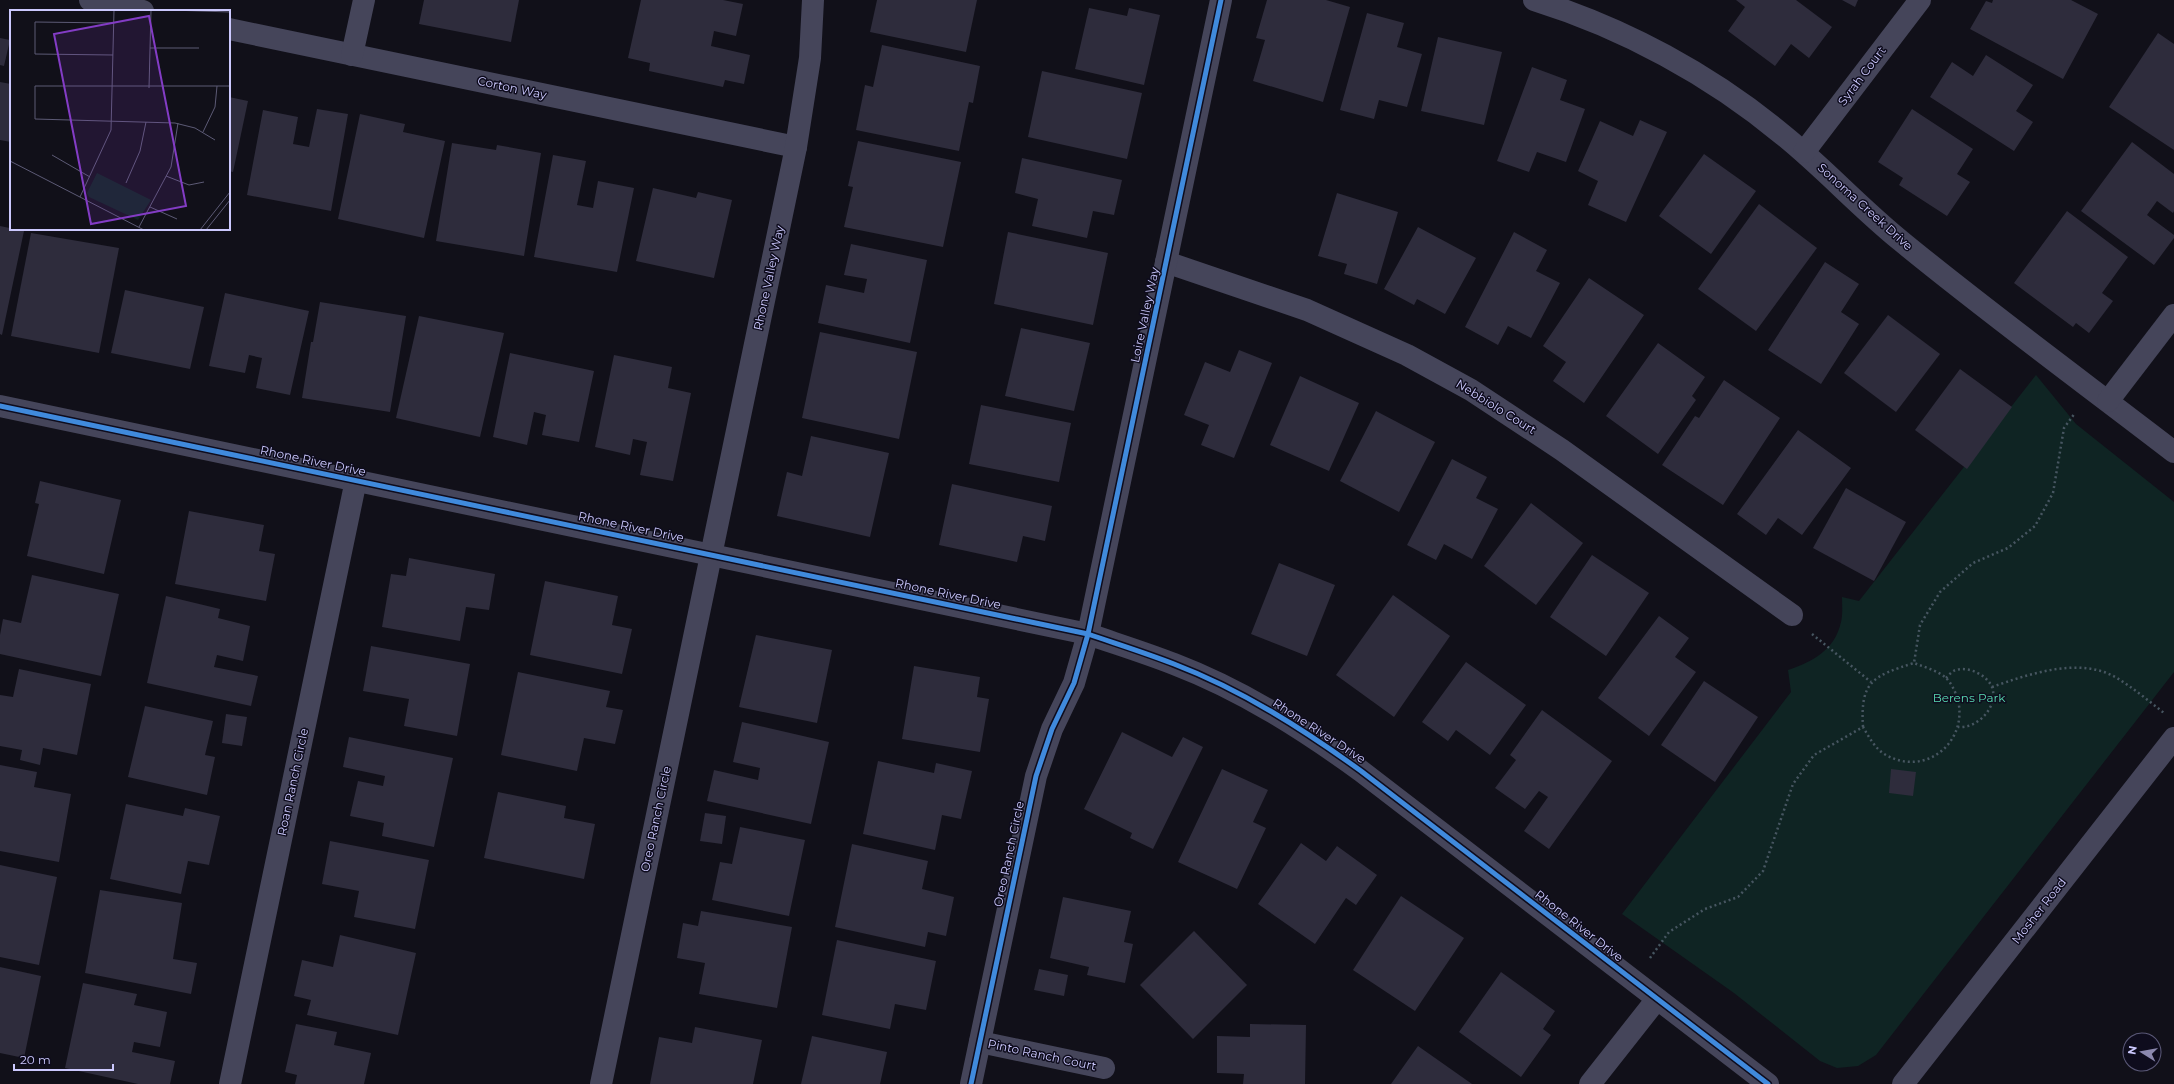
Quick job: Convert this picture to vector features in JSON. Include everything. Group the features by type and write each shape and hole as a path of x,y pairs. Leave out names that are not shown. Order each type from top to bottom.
{"street":[{"path":"90,0 138,10"},
{"path":"352,55 364,0"},
{"name":"Rhone Valley Way","path":"711,554 796,147 810,58 813,0"},
{"name":"Loire Valley Way","path":"1088,634 1221,0"},
{"name":"Sonoma Creek Drive","path":"1534,0 1557,7 1637,41 1705,79 1782,134 1804,152 1900,240 2174,452"},
{"name":"Syrah Court","path":"1804,152 1920,0"},
{"name":"Corton Way","path":"230,29 796,147"},
{"name":"Nebbiolo Court","path":"1166,262 1307,310 1407,355 1471,390 1562,450 1792,616"},
{"path":"2101,396 2174,315"},
{"name":"Rhone River Drive","path":"0,408 356,480 1088,634 1175,664 1258,704 1311,735 1361,771 1768,1084"},
{"name":"Roan Ranch Circle","path":"230,1084 356,480"},
{"name":"Oreo Ranch Circle","path":"601,1084 711,554"},
{"name":"Oreo Ranch Circle","path":"971,1084 1036,776 1052,729 1074,683 1088,634"},
{"name":"Mosher Road","path":"1903,1084 2174,738"},
{"path":"1590,1084 1657,999"},
{"name":"Pinto Ranch Court","path":"980,1042 1104,1068"}],"path":[{"path":"1914,663 1920,624 1940,592 1973,563 2008,548 2035,526 2053,493 2064,428 2101,396"},
{"path":"1792,616 1824,645 1871,682"},
{"path":"1914,663 1930,669 1946,678 1957,694 1961,712 1957,733 1944,751 1931,758 1910,762 1886,756 1872,743 1863,727 1862,704 1871,682 1891,670 1914,663"},
{"path":"1992,688 2026,675 2059,669 2090,668 2116,677 2168,716"},
{"path":"1946,678 1956,670 1971,669 1985,678 1992,688 1991,705 1983,718 1967,728 1958,727"},
{"path":"1634,980 1669,932 1705,909 1738,897 1763,871 1793,784 1814,755 1863,727"}],"green space":[{"name":"Berens Park","path":"2036,375 2076,424 2174,502 2174,672 1876,1055 1858,1066 1837,1068 1820,1061 1734,993 1622,914 1791,692 1788,670 1814,659 1834,640 1842,619 1842,597 1859,601"}],"building":[{"path":"424,0 519,0 511,42 419,24"},
{"path":"641,0 723,0 743,4 736,36 714,31 711,46 750,55 744,84 725,80 723,87 649,71 650,63 628,58"},
{"path":"877,0 977,0 966,52 870,32"},
{"path":"1267,0 1326,0 1350,7 1323,102 1253,81 1265,40 1256,38"},
{"path":"1736,0 1796,0 1832,27 1809,58 1791,44 1775,66 1728,31 1745,7"},
{"path":"1842,0 1858,0 1855,7"},
{"path":"1993,0 2071,0 2098,14 2063,79 1970,29 1986,1 1992,3"},
{"path":"1089,8 1127,16 1129,8 1160,15 1144,85 1075,69"},
{"path":"1367,13 1404,23 1397,47 1422,54 1407,107 1379,100 1374,119 1340,110"},
{"path":"2158,33 2174,44 2174,150 2109,107"},
{"path":"1438,37 1502,52 1484,125 1421,111"},
{"path":"0,38 10,40 4,66 0,65"},
{"path":"882,45 980,66 973,103 969,102 959,151 856,130 865,85 873,87"},
{"path":"1986,55 2033,85 2016,111 2033,122 2014,151 1930,97 1952,62 1973,76"},
{"path":"1532,67 1567,80 1560,100 1585,109 1566,162 1537,152 1529,172 1497,161"},
{"path":"1042,71 1142,93 1127,159 1028,137"},
{"path":"0,82 10,84 10,142 0,140"},
{"path":"230,97 248,101 233,172 230,171"},
{"path":"317,109 348,114 331,211 247,195 263,110 298,117 293,144 309,147"},
{"path":"1912,109 1973,149 1957,174 1970,182 1947,216 1899,185 1903,178 1878,162"},
{"path":"360,114 405,124 403,132 445,141 424,238 338,219"},
{"path":"1640,120 1667,132 1626,222 1588,205 1598,181 1578,171 1600,121 1633,136"},
{"path":"858,141 961,162 943,247 844,227 853,187 848,186"},
{"path":"2132,142 2174,174 2173,213 2157,201 2147,215 2174,235 2174,238 2154,265 2081,211"},
{"path":"452,143 496,150 497,145 541,153 524,256 436,241"},
{"path":"1704,154 1756,191 1711,254 1659,216"},
{"path":"553,155 586,161 577,205 593,208 598,181 634,188 617,272 534,257"},
{"path":"1022,158 1122,180 1114,215 1093,211 1087,238 1032,226 1038,199 1015,193"},
{"path":"653,188 696,198 698,192 732,200 714,278 636,261"},
{"path":"1337,193 1398,212 1377,284 1344,274 1347,264 1318,256"},
{"path":"1759,204 1817,248 1756,331 1698,289"},
{"path":"2067,211 2128,257 2102,293 2113,301 2089,333 2076,323 2073,327 2014,283"},
{"path":"0,226 10,228 10,230 24,231 2,335 0,334"},
{"path":"1418,227 1476,258 1445,314 1417,299 1414,305 1384,289"},
{"path":"1008,232 1108,253 1093,325 994,304"},
{"path":"1514,232 1547,250 1536,271 1560,283 1531,338 1508,326 1498,345 1465,327"},
{"path":"31,233 119,248 99,353 11,336"},
{"path":"851,244 927,260 910,343 818,323 826,285 864,293 867,279 844,275"},
{"path":"1825,262 1859,284 1841,312 1859,324 1821,384 1768,350"},
{"path":"1589,278 1644,315 1584,403 1553,381 1566,362 1543,346"},
{"path":"125,290 204,307 190,369 111,353"},
{"path":"225,293 309,311 290,395 256,388 262,358 249,355 245,373 209,366"},
{"path":"320,302 406,316 390,412 302,398 311,342 313,342"},
{"path":"1888,315 1940,354 1896,412 1844,373"},
{"path":"419,316 504,333 480,437 396,418"},
{"path":"1021,328 1090,343 1074,411 1005,396"},
{"path":"820,332 917,352 899,439 802,418"},
{"path":"1658,343 1705,377 1692,396 1696,400 1658,454 1606,416"},
{"path":"1239,350 1272,363 1234,458 1201,445 1209,425 1184,415 1205,362 1230,372"},
{"path":"510,353 594,371 579,442 542,435 546,415 534,412 527,445 493,437"},
{"path":"614,355 672,367 668,388 691,393 673,481 640,475 647,442 633,439 630,455 595,447"},
{"path":"1960,369 2012,407 1967,469 1915,430"},
{"path":"1300,376 1359,403 1329,471 1270,445"},
{"path":"1724,380 1780,418 1723,505 1662,465 1695,416 1699,418"},
{"path":"981,405 1071,423 1059,482 969,464"},
{"path":"1376,411 1435,442 1399,512 1340,481"},
{"path":"1798,430 1851,468 1802,535 1778,518 1766,535 1737,514"},
{"path":"811,436 889,453 870,537 777,516 787,472 802,476"},
{"path":"1452,459 1487,477 1476,498 1498,509 1472,559 1444,544 1436,560 1407,545"},
{"path":"40,481 121,500 104,574 27,556 39,504 35,503"},
{"path":"952,484 1052,506 1045,541 1023,536 1017,562 939,545"},
{"path":"1846,488 1906,522 1874,581 1813,548"},
{"path":"1531,503 1583,543 1536,605 1484,566"},
{"path":"189,511 264,525 259,551 275,554 266,601 175,584"},
{"path":"1592,555 1649,593 1606,656 1550,617"},
{"path":"409,558 495,574 489,610 466,607 460,641 382,627 391,574 406,576"},
{"path":"1279,563 1335,585 1307,656 1251,634"},
{"path":"32,575 119,594 101,676 0,654 0,635 3,619 21,623"},
{"path":"545,581 618,596 612,625 632,629 622,674 530,655"},
{"path":"1393,595 1450,636 1394,717 1336,675"},
{"path":"166,596 220,609 218,618 250,626 243,661 217,655 214,667 258,676 251,706 147,683"},
{"path":"1659,616 1689,638 1675,657 1696,672 1649,736 1598,698"},
{"path":"756,635 832,650 817,723 739,707"},
{"path":"371,646 470,664 457,736 404,726 409,699 363,691"},
{"path":"1466,662 1526,705 1490,755 1456,730 1448,741 1422,722"},
{"path":"914,666 980,677 977,697 989,699 980,752 902,739"},
{"path":"19,669 91,684 77,755 43,748 40,765 20,760 22,750 0,746 0,695 13,697"},
{"path":"518,672 610,691 606,707 623,710 615,744 584,738 577,771 501,755"},
{"path":"1704,681 1758,717 1715,782 1661,745"},
{"path":"145,706 213,721 205,755 215,757 207,795 128,777"},
{"path":"1542,710 1612,761 1549,849 1524,831 1548,797 1539,791 1525,809 1495,788 1516,760 1510,755"},
{"path":"226,714 247,717 242,746 222,743"},
{"path":"742,722 829,742 811,824 707,801 714,770 758,780 760,768 733,762"},
{"path":"1122,732 1172,757 1183,737 1203,747 1153,849 1130,838 1132,833 1084,809"},
{"path":"349,737 453,758 434,847 382,836 384,823 350,816 358,781 383,786 385,776 343,767"},
{"path":"878,761 934,773 936,763 972,771 961,819 942,815 935,850 863,834"},
{"path":"0,765 37,772 34,787 71,794 59,862 0,851"},
{"path":"1222,769 1268,790 1253,822 1266,828 1237,889 1178,862"},
{"path":"1891,769 1916,772 1913,796 1889,793"},
{"path":"498,792 566,806 564,818 595,824 584,879 484,858"},
{"path":"126,804 183,816 185,808 220,816 209,865 188,861 181,894 110,879"},
{"path":"705,813 726,816 722,844 700,841"},
{"path":"740,827 805,840 789,916 712,900 720,862 732,864"},
{"path":"330,841 429,860 415,929 354,917 359,891 322,884"},
{"path":"1301,843 1326,861 1337,846 1377,875 1356,905 1346,898 1315,944 1258,904"},
{"path":"852,844 928,861 922,889 954,897 946,936 928,932 925,947 835,927"},
{"path":"0,865 57,877 39,965 0,957"},
{"path":"100,890 182,903 173,959 197,963 191,994 85,973"},
{"path":"1401,896 1464,938 1415,1011 1353,970"},
{"path":"1063,897 1131,911 1124,942 1133,944 1125,983 1087,975 1089,967 1050,958"},
{"path":"701,911 792,927 777,1008 699,994 705,963 677,958 683,923 698,926"},
{"path":"1194,931 1247,985 1193,1039 1140,985"},
{"path":"340,935 416,953 398,1035 307,1015 311,1000 294,996 302,960 333,967"},
{"path":"837,940 936,961 926,1010 895,1004 890,1029 822,1015"},
{"path":"0,967 41,976 24,1058 0,1053"},
{"path":"1039,969 1068,975 1064,996 1034,990"},
{"path":"1501,972 1555,1011 1543,1029 1551,1035 1521,1077 1459,1032"},
{"path":"83,983 137,994 134,1005 167,1012 160,1047 134,1042 132,1052 175,1061 170,1084 138,1084 65,1068"},
{"path":"296,1024 337,1032 334,1045 371,1053 364,1084 295,1084 297,1075 285,1072"},
{"path":"1250,1024 1306,1025 1305,1084 1243,1084 1244,1074 1217,1073 1217,1036 1250,1037"},
{"path":"695,1027 762,1040 753,1084 650,1084 659,1037 692,1043"},
{"path":"812,1036 887,1052 880,1084 801,1084"},
{"path":"1418,1046 1472,1084 1391,1084"}],"cycle path":[{"path":"971,1084 1036,776 1052,729 1074,683 1088,634 1221,0"},
{"path":"0,406 1088,634 1174,664 1199,674 1248,698 1339,755 1768,1084"}]}
